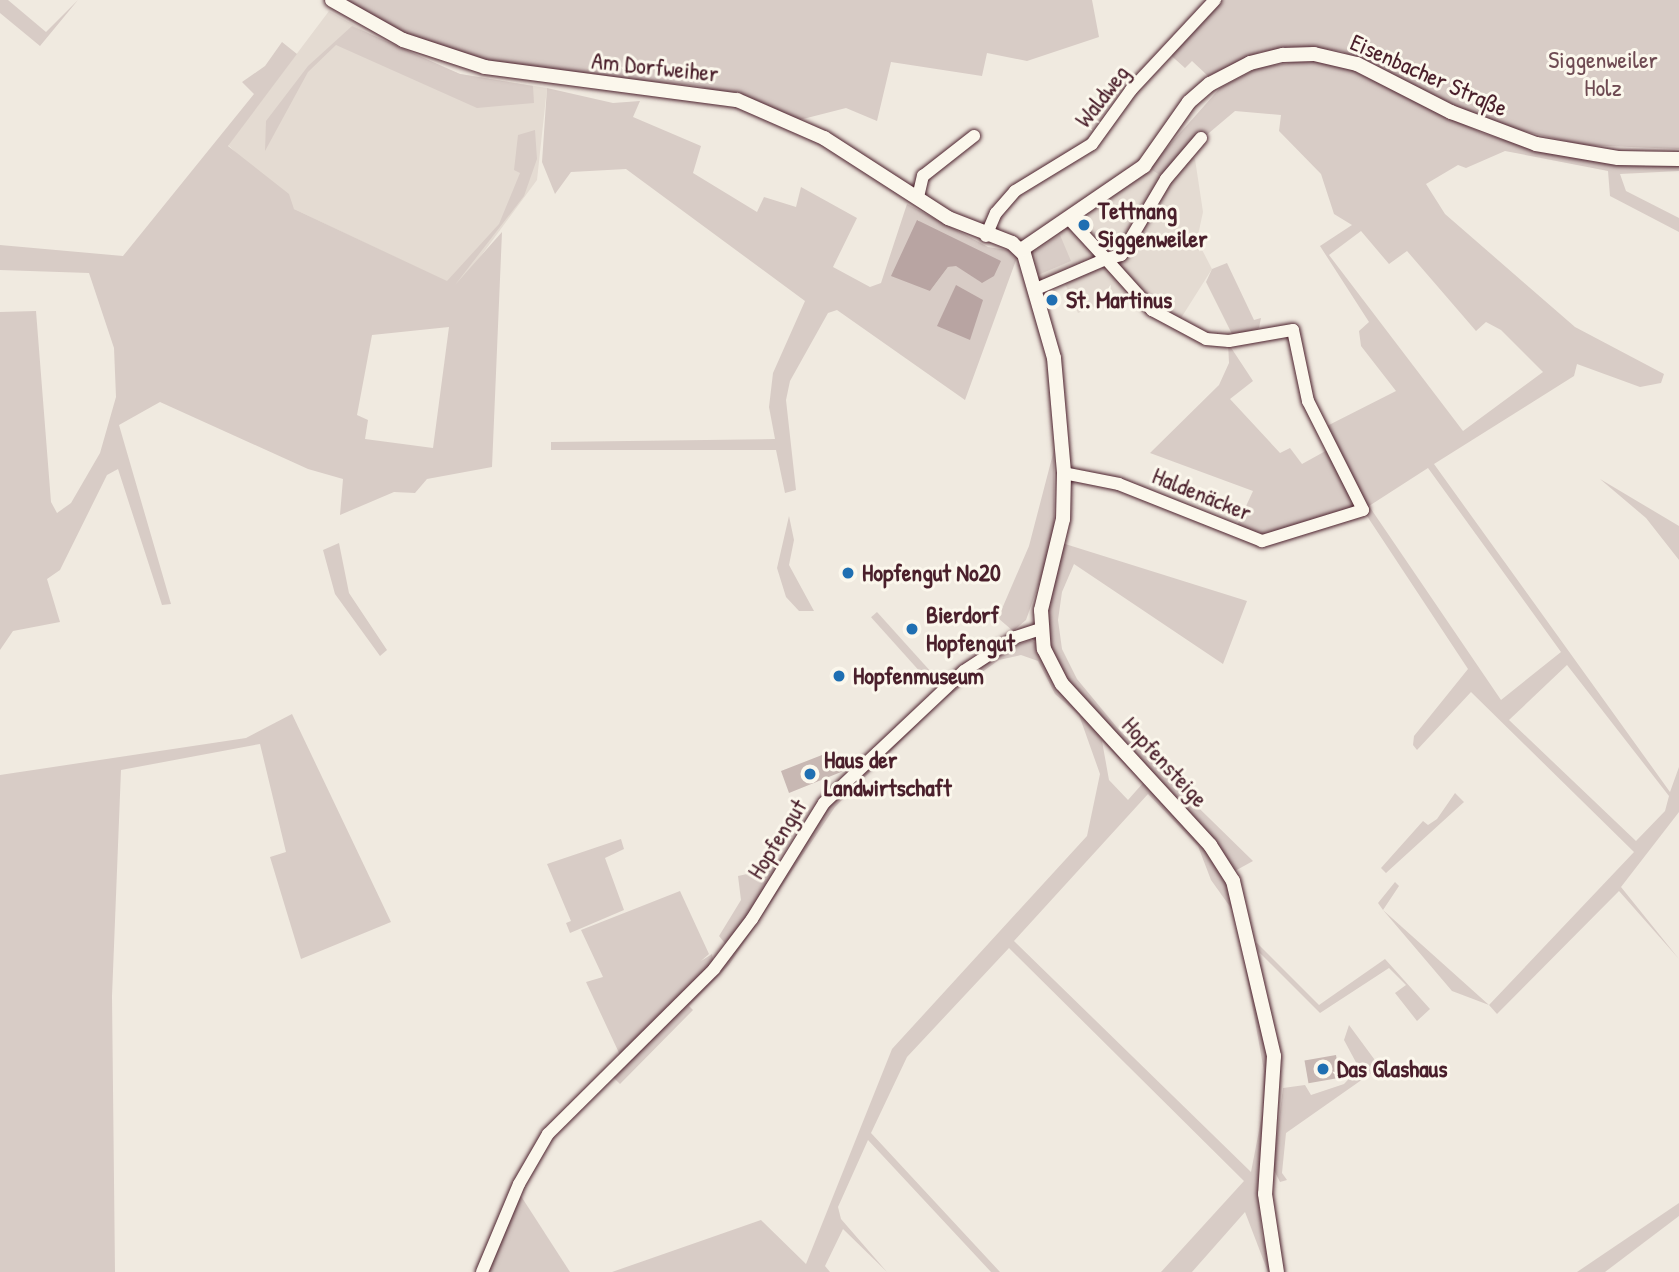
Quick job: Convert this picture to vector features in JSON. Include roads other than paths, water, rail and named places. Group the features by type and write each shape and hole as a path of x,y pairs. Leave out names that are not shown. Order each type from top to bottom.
{"street":[{"name":"Am Dorfweiher","path":"332,0 435,52 529,75 737,100 815,132 986,236 1021,250"},
{"name":"Waldweg","path":"986,236 996,212 1015,191 1092,144 1131,90 1215,0"},
{"name":"Eisenbacher Straße","path":"1021,250 1070,220 1152,159 1182,111 1210,85 1250,63 1283,55 1314,54 1357,64 1451,112 1536,144 1618,158 1679,159"},
{"path":"918,197 923,176 974,136"},
{"path":"1036,289 1130,246 1166,179 1201,138"},
{"path":"1070,220 1106,259"},
{"path":"1021,250 1036,289 1054,358 1064,473 1063,519 1040,629"},
{"name":"Haldenäcker","path":"1064,473 1119,484 1262,541 1363,510 1308,401 1293,330 1229,341 1206,339 1152,310 1106,259"},
{"name":"Hopfengut","path":"482,1272 519,1184 548,1134 724,956 837,789 964,671 1016,637 1040,629"},
{"name":"Hopfensteige","path":"1040,629 1062,684 1203,837 1233,881 1274,1056 1265,1194 1278,1272"}],"place":[{"name":"Tettnang Siggenweiler","path":"1084,225"},
{"name":"St. Martinus","path":"1052,300"},
{"name":"Hopfengut No20","path":"848,573"},
{"name":"Bierdorf Hopfengut","path":"912,629"},
{"name":"Hopfenmuseum","path":"839,676"},
{"name":"Haus der Landwirtschaft","path":"810,774"},
{"name":"Das Glashaus","path":"1323,1069"}],"park label":[{"name":"Siggenweiler Holz","path":"1603,74"}]}
